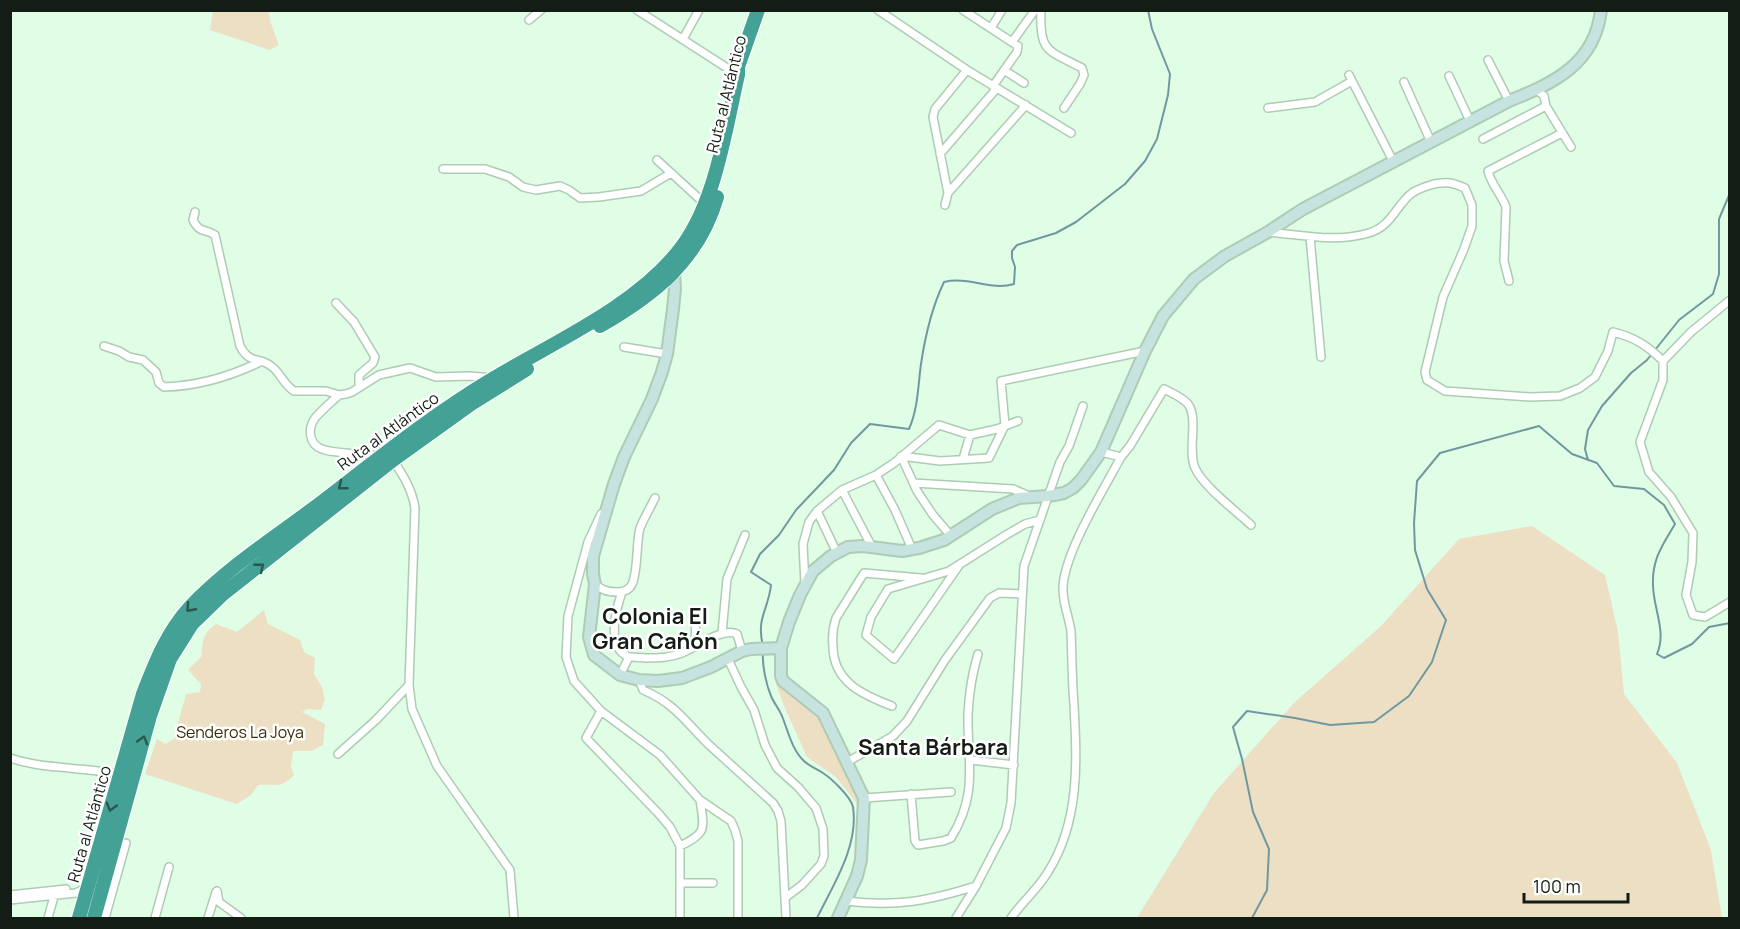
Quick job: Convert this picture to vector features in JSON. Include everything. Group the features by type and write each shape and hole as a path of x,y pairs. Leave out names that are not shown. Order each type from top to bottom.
{"highway":[{"name":"Ruta al Atlántico","path":"79,918 85,888 121,774 143,694 155,661 170,634 189,608 218,581 377,458 444,410 598,317 651,281 682,246 705,204 722,145 738,67 758,10"},
{"name":"Ruta al Atlántico","path":"94,918 150,716 170,659 192,624 223,594 393,460 471,404 624,312 652,292 674,272 706,228 725,169 752,51 766,10"}],"street":[{"path":"529,20 541,10"},
{"path":"682,39 699,10"},
{"path":"879,10 967,70 1071,133"},
{"path":"940,154 995,87 1017,52 1018,46 963,10"},
{"path":"991,28 1002,10"},
{"path":"1012,42 1035,10"},
{"path":"1041,10 1040,32 1043,42 1050,51 1082,68 1084,75 1064,108"},
{"path":"838,918 861,860 864,798 820,710 783,681 778,648 813,571 837,553 848,548 863,546 902,551 912,549 944,540 992,509 1019,498 1048,496 1064,493 1073,488 1101,452 1145,351 1163,316 1194,279 1225,256 1303,209 1509,101 1537,90 1571,70 1592,45 1600,22 1601,10"},
{"path":"642,12 738,75"},
{"path":"1488,60 1509,101"},
{"path":"945,205 948,193 933,117 935,110 967,70"},
{"path":"1004,70 1024,83"},
{"path":"1449,76 1470,121"},
{"path":"1268,108 1315,102 1351,78 1393,161"},
{"path":"1404,82 1431,142"},
{"path":"1537,90 1544,96 1546,106 1570,147"},
{"path":"948,193 1026,105"},
{"path":"1483,139 1546,106"},
{"path":"1509,281 1504,261 1506,207 1490,180 1488,171 1562,133"},
{"path":"657,160 705,204"},
{"path":"443,169 485,169 508,177 523,187 536,190 560,186 580,198 641,191 670,173"},
{"path":"1268,232 1319,238 1352,237 1372,232 1389,222 1413,192 1429,185 1449,182 1465,188 1472,205 1472,226 1443,297 1425,372 1427,380 1444,391 1530,398 1560,396 1580,388 1595,377 1608,351 1613,332 1630,336 1651,348 1661,358 1663,380 1640,442 1648,472 1671,497 1693,533 1692,562 1686,595 1693,615 1705,617 1730,602"},
{"path":"195,212 193,220 197,227 202,232 215,235 240,346 248,357 273,367 283,382 294,391 326,391 339,395 352,392 379,375 410,368 436,377 469,375 494,378"},
{"path":"1310,237 1321,357"},
{"path":"674,272 675,289 667,354 662,372 588,542 568,615 566,657 574,681 601,711 660,755 700,800 731,821 738,841 738,918"},
{"path":"1661,358 1730,300"},
{"path":"336,303 354,322 375,357 373,363 359,375 359,386"},
{"path":"104,346 129,357 143,360 156,372 159,383 164,387 204,382 244,370 260,362"},
{"path":"624,347 667,354"},
{"path":"901,456 940,461 988,458 1005,425 1001,381 1145,351"},
{"path":"1011,918 1048,872 1065,836 1070,815 1076,774 1076,738 1071,631 1062,587 1067,567 1078,538 1121,457 1164,389 1182,398 1189,405 1192,418 1192,458 1196,471 1251,525"},
{"path":"339,395 315,418 310,427 310,435 314,443 319,448 328,451 373,455 377,458"},
{"path":"956,918 976,886 1006,828 1011,803 1014,765 1015,706 1024,567 1060,462 1070,446 1083,406"},
{"path":"805,586 803,544 809,522 816,511 842,490 876,475 939,425 970,435 1018,421"},
{"path":"963,459 970,435"},
{"path":"1101,452 1121,457"},
{"path":"901,456 933,515 951,536"},
{"path":"393,460 409,485 415,508 409,685 412,709 437,766 510,870 514,918"},
{"path":"876,475 912,549"},
{"path":"914,483 1013,489 1031,497"},
{"path":"614,484 593,556 595,584 589,637 594,655 620,675 639,680 658,681 682,678 747,650 778,648"},
{"path":"842,490 872,547"},
{"path":"595,584 609,592 622,592 632,586 641,527 655,498"},
{"path":"816,511 837,553"},
{"path":"960,564 894,659 866,635 870,617 888,589 942,574 1025,524 1040,520"},
{"path":"722,633 727,579 745,535"},
{"path":"892,706 868,697 840,674 833,657 834,625 864,573 926,578"},
{"path":"622,592 614,625 616,645 629,657 661,658 681,654 722,633 735,632 747,650"},
{"path":"847,762 893,736 907,721 945,660 990,598 999,593 1022,594"},
{"path":"695,647 696,613"},
{"path":"911,794 915,841 918,845 943,842 951,838 960,822 970,782 968,716 972,674 978,654"},
{"path":"620,675 629,657"},
{"path":"728,658 754,710 765,745 777,768 816,808 823,829 824,856 821,864 802,885 786,897"},
{"path":"639,680 643,690 672,705 778,811 781,821 786,918"},
{"path":"338,754 376,720 409,685"},
{"path":"601,711 586,738 659,814 670,827 680,846 680,918"},
{"path":"10,758 50,768 121,774"},
{"path":"971,760 1014,765"},
{"path":"864,798 951,792"},
{"path":"680,846 695,839 704,826 700,800"},
{"path":"105,918 126,843"},
{"path":"155,918 169,867"},
{"path":"681,883 713,883"},
{"path":"10,900 75,888 104,886"},
{"path":"846,901 867,904 913,902 976,886"},
{"path":"208,918 217,891 219,902 241,918"},
{"path":"10,895 55,893"},
{"path":"48,918 55,893"}],"green space":[{"path":"213,11 269,11 270,21 279,45 270,50 210,30"},
{"path":"1532,526 1605,575 1618,632 1624,694 1677,763 1711,850 1722,918 1137,918 1214,793 1295,702 1381,626 1459,539"},
{"name":"Senderos La Joya","path":"264,610 268,624 300,640 304,652 315,658 314,674 322,687 325,699 321,710 307,709 302,712 325,724 323,745 312,751 293,751 291,767 294,775 278,785 258,785 251,795 237,804 145,774 157,739 165,744 174,739 186,694 200,692 201,684 188,670 202,656 203,642 208,631 216,624 237,632"},
{"path":"780,679 822,715 862,802 858,805 836,777 807,757 775,681"}],"waterway":[{"path":"763,646 761,628 771,585 751,572 760,554 779,535 796,510 834,470 851,443 870,424 909,429 916,405 927,333 944,282 962,281 996,286 1014,284 1015,267 1012,251 1017,245 1056,233 1076,222 1125,184 1145,161 1157,139 1168,95 1170,74 1152,29 1148,10"},
{"path":"1588,460 1585,449 1588,430 1602,406 1631,373 1647,360 1679,320 1713,294 1719,274 1719,219 1730,193"},
{"path":"1252,918 1267,890 1269,849 1253,812 1233,727 1247,711 1330,725 1374,722 1409,696 1432,662 1446,620 1427,589 1415,550 1414,523 1417,481 1440,453 1539,426 1572,454 1597,463 1614,486 1644,489 1664,505 1675,524 1659,553 1654,568 1654,594 1661,637 1657,654 1664,658 1692,644 1709,627 1730,623"},
{"path":"763,652 769,691 796,751 806,763 836,784 849,798 853,807 854,822 848,851 817,918"}],"district":[{"name":"Colonia El Gran Cañón","path":"655,628"},
{"name":"Santa Bárbara","path":"933,747"}]}
